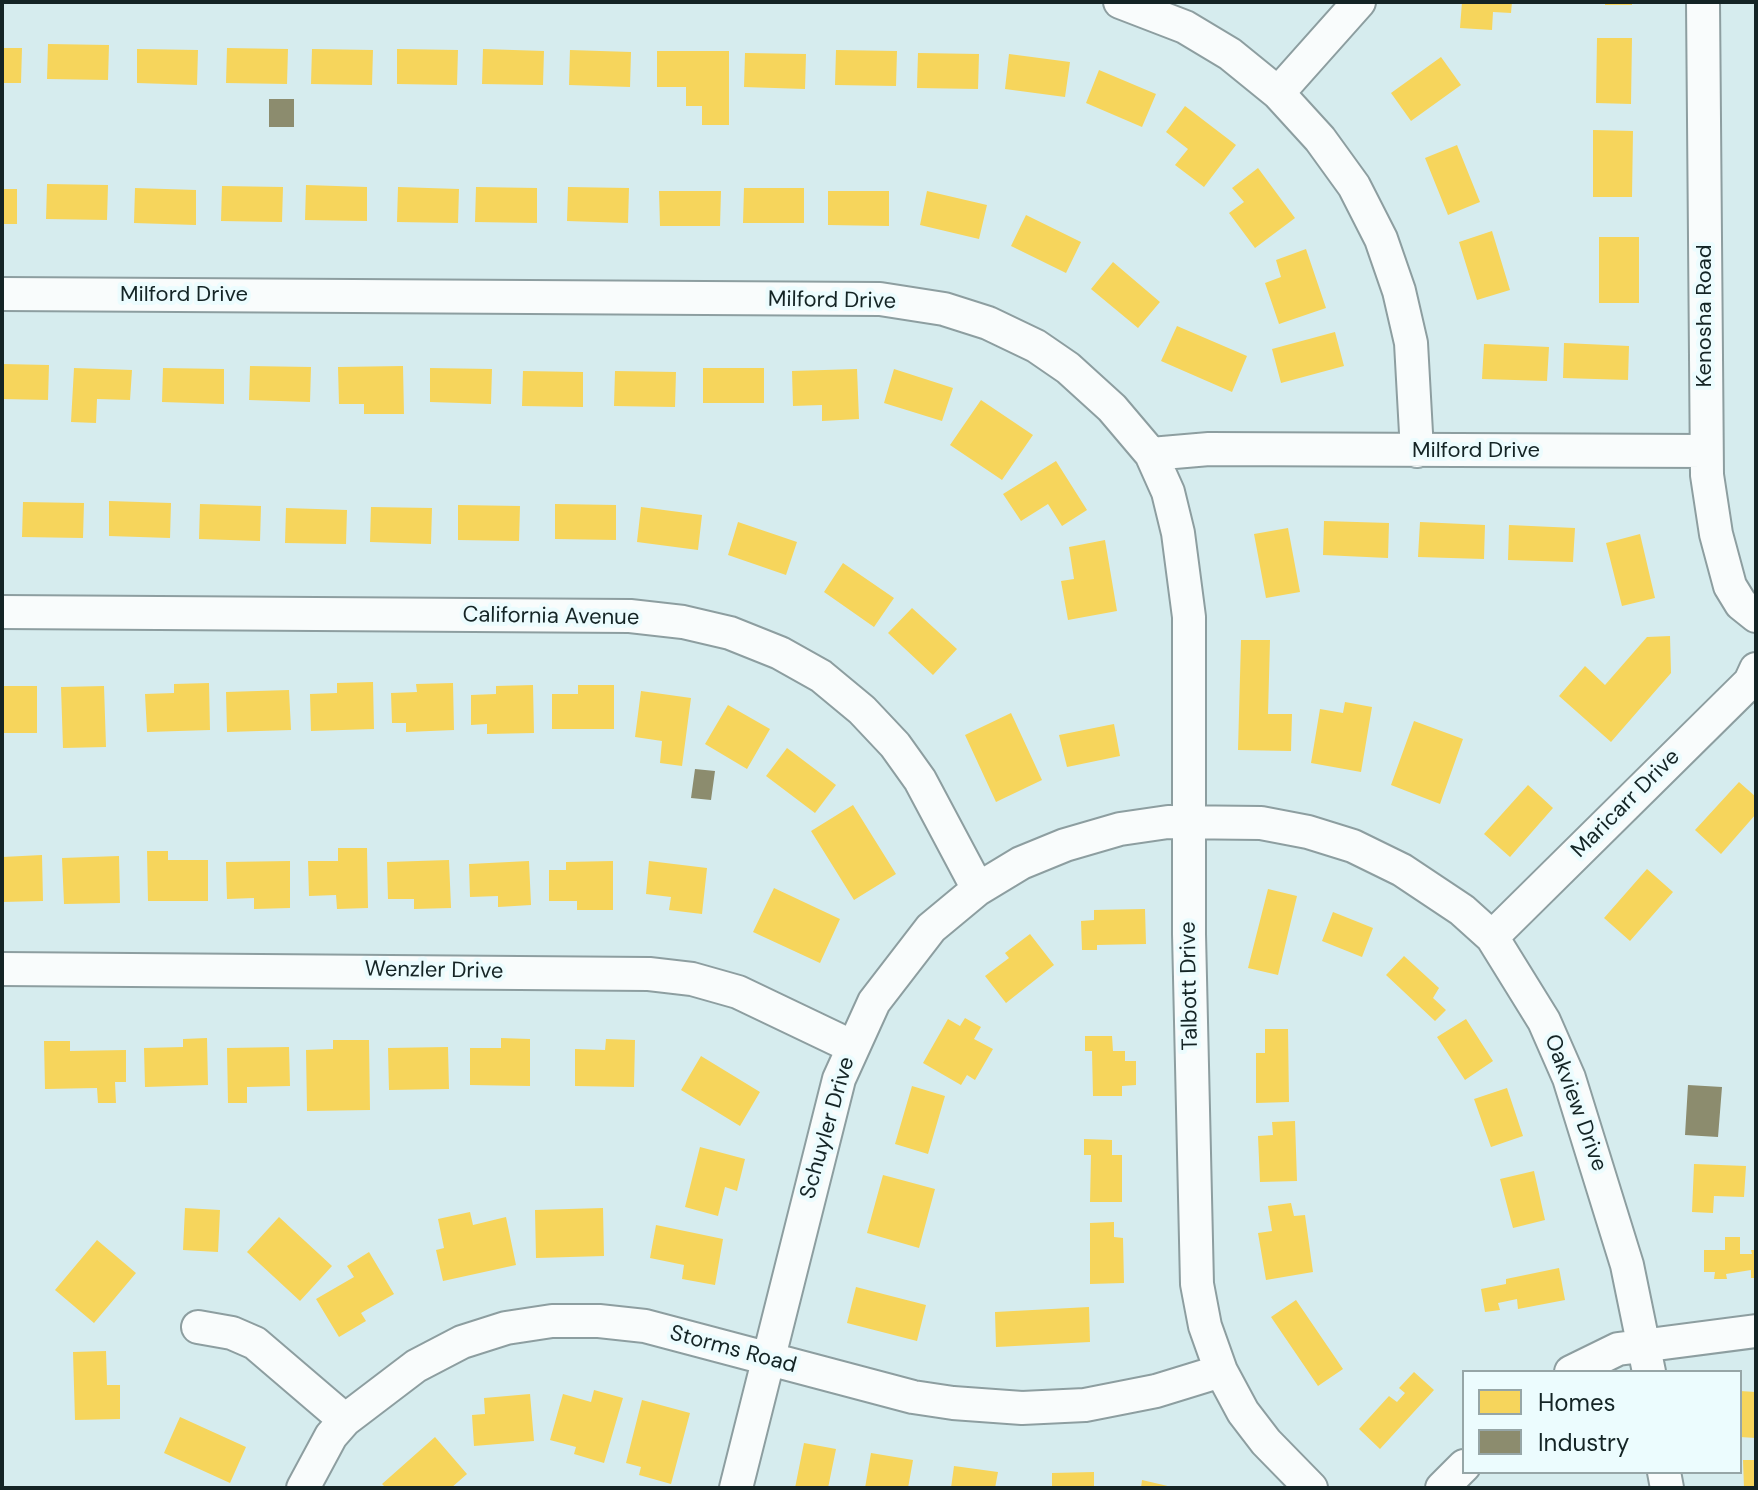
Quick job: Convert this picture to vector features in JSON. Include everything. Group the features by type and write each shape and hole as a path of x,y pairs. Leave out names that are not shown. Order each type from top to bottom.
{"street":[{"path":"1120,2 1185,27 1230,54 1278,93 1320,139 1354,186 1381,239 1399,291 1411,343 1417,451"},
{"path":"1278,93 1359,2"},
{"name":"Kenosha Road","path":"1703,2 1706,451 1716,534 1730,586 1741,604 1756,616"},
{"name":"Milford Drive","path":"2,294 898,300 944,309 988,323 1036,346 1068,368 1112,408 1151,454 1209,449 1706,451"},
{"name":"Talbott Drive","path":"1151,454 1168,492 1178,533 1189,617 1190,979 1197,1284 1205,1326 1221,1371 1243,1412 1266,1442 1311,1488"},
{"name":"California Avenue","path":"2,612 630,616 683,622 730,633 780,653 807,668 862,710 895,745 920,780 978,889"},
{"name":"Maricarr Drive","path":"1492,937 1750,682 1756,669"},
{"name":"Schuyler Drive","path":"736,1488 839,1079 851,1046 898,966 931,928 978,889 1021,863 1065,845 1120,829 1191,822"},
{"name":"Oakview Drive","path":"1191,822 1261,823 1308,832 1353,846 1402,870 1462,910 1492,937 1544,1021 1569,1078 1627,1265 1646,1358"},
{"name":"Wenzler Drive","path":"2,969 649,974 692,979 738,992 851,1046"},
{"name":"Storms Road","path":"303,1488 331,1436 345,1420 416,1366 462,1342 506,1328 552,1321 599,1321 645,1326 913,1397 1022,1408 1085,1405 1156,1391 1221,1371"},
{"path":"198,1327 232,1333 255,1343 345,1420"},
{"path":"1575,1370 1618,1349 1646,1358 1756,1331"},
{"path":"1442,1488 1462,1468"}],"building: Homes":[{"path":"1462,2 1512,2 1511,13 1493,12 1492,30 1460,28"},
{"path":"1605,2 1632,2 1632,5 1605,5"},
{"path":"1597,38 1632,38 1631,104 1596,103"},
{"path":"48,44 109,45 108,80 47,79"},
{"path":"2,48 22,48 21,83 2,83"},
{"path":"227,48 288,49 287,84 226,83"},
{"path":"137,49 198,50 197,85 137,83"},
{"path":"312,49 373,50 372,85 311,84"},
{"path":"397,49 458,50 457,85 397,84"},
{"path":"483,49 544,51 543,85 482,84"},
{"path":"570,50 631,52 630,87 569,85"},
{"path":"836,50 897,51 896,86 835,85"},
{"path":"657,51 729,51 729,125 702,125 702,106 686,106 686,87 657,87"},
{"path":"745,53 806,54 805,89 744,87"},
{"path":"918,53 979,54 978,89 917,88"},
{"path":"1009,54 1070,62 1065,97 1005,89"},
{"path":"1441,57 1461,85 1411,121 1391,93"},
{"path":"1099,70 1156,94 1142,127 1086,103"},
{"path":"1185,106 1236,145 1204,187 1175,165 1188,149 1166,132"},
{"path":"1593,130 1633,131 1632,197 1593,197"},
{"path":"1457,145 1480,202 1448,215 1425,158"},
{"path":"1258,168 1295,218 1255,248 1229,213 1244,202 1232,188"},
{"path":"47,184 108,185 107,220 46,219"},
{"path":"306,185 367,187 367,221 305,220"},
{"path":"222,186 283,187 282,222 221,221"},
{"path":"398,187 459,189 458,223 397,222"},
{"path":"476,187 537,188 537,223 475,222"},
{"path":"568,187 629,188 628,223 567,221"},
{"path":"135,188 196,190 196,225 134,223"},
{"path":"744,188 804,188 804,223 743,223"},
{"path":"2,189 17,189 17,224 2,224"},
{"path":"659,191 721,191 720,226 660,226"},
{"path":"828,191 889,191 889,226 828,225"},
{"path":"927,191 987,205 979,239 920,225"},
{"path":"1026,215 1081,242 1066,273 1011,246"},
{"path":"1492,231 1510,290 1477,300 1459,242"},
{"path":"1599,237 1639,237 1639,303 1599,303"},
{"path":"1306,249 1326,308 1279,324 1265,283 1281,277 1276,260"},
{"path":"1113,262 1160,302 1138,328 1091,289"},
{"path":"1177,326 1247,356 1232,392 1161,361"},
{"path":"1335,332 1344,366 1281,383 1272,349"},
{"path":"1564,343 1629,346 1628,380 1563,378"},
{"path":"1484,344 1549,347 1547,381 1482,379"},
{"path":"2,364 49,365 48,400 2,399"},
{"path":"250,366 311,367 310,402 249,400"},
{"path":"403,366 404,414 364,414 364,404 339,404 338,367"},
{"path":"74,368 132,370 130,400 97,399 96,423 71,422"},
{"path":"163,368 224,369 224,404 162,402"},
{"path":"430,368 492,369 491,404 430,402"},
{"path":"703,368 764,368 764,403 703,403"},
{"path":"857,369 859,419 822,421 822,405 793,406 792,371"},
{"path":"894,369 953,388 942,421 884,403"},
{"path":"523,371 583,372 583,407 522,406"},
{"path":"615,371 676,372 675,407 614,406"},
{"path":"981,400 1033,435 1002,480 950,445"},
{"path":"1056,461 1087,510 1062,526 1048,504 1021,521 1003,494"},
{"path":"109,501 171,503 170,538 109,536"},
{"path":"23,502 84,503 83,538 22,537"},
{"path":"200,504 261,506 260,541 199,539"},
{"path":"555,504 616,505 616,540 555,539"},
{"path":"458,505 520,506 519,541 458,540"},
{"path":"371,507 432,508 431,544 370,542"},
{"path":"641,507 702,515 698,550 637,542"},
{"path":"286,508 347,510 346,544 285,543"},
{"path":"1324,521 1389,523 1388,558 1323,555"},
{"path":"738,522 797,542 786,575 728,555"},
{"path":"1420,522 1485,525 1484,559 1418,557"},
{"path":"1509,525 1575,528 1573,562 1508,560"},
{"path":"1288,528 1300,592 1266,598 1254,534"},
{"path":"1640,534 1655,598 1622,606 1606,543"},
{"path":"1105,540 1117,611 1068,620 1061,581 1074,579 1069,547"},
{"path":"843,563 894,598 874,627 824,592"},
{"path":"912,608 957,649 933,675 888,633"},
{"path":"1670,636 1671,673 1611,742 1559,696 1585,666 1605,685 1647,637"},
{"path":"1241,640 1270,640 1268,714 1292,714 1291,751 1238,750"},
{"path":"373,682 374,729 311,731 310,694 337,693 337,683"},
{"path":"209,683 210,730 147,732 145,694 174,693 174,684"},
{"path":"453,683 454,730 406,732 406,723 392,723 391,693 417,692 416,684"},
{"path":"533,685 534,733 487,734 487,724 471,725 471,695 496,694 496,686"},
{"path":"578,685 614,685 614,729 552,729 552,694 578,694"},
{"path":"2,686 37,686 37,733 2,733"},
{"path":"104,686 106,747 63,748 61,687"},
{"path":"289,690 291,730 227,732 226,692"},
{"path":"641,691 691,698 682,766 660,763 662,741 635,737"},
{"path":"1345,702 1372,707 1361,772 1311,763 1320,709 1343,713"},
{"path":"728,705 770,729 747,769 705,744"},
{"path":"1011,713 1042,780 996,802 965,735"},
{"path":"1414,721 1463,739 1440,804 1391,785"},
{"path":"1114,724 1120,756 1067,767 1059,735"},
{"path":"787,748 836,785 815,813 766,776"},
{"path":"1739,782 1756,797 1756,814 1721,854 1695,830"},
{"path":"1528,785 1553,808 1510,857 1484,834"},
{"path":"853,805 896,874 854,900 811,831"},
{"path":"338,848 367,848 368,908 337,909 336,895 309,896 308,861 338,861"},
{"path":"147,851 168,851 168,860 208,860 208,901 148,901"},
{"path":"42,855 43,901 2,902 2,857"},
{"path":"119,856 120,903 64,904 62,858"},
{"path":"449,860 451,908 414,909 414,899 388,899 387,862"},
{"path":"290,861 290,908 254,909 254,898 227,899 226,862"},
{"path":"529,861 531,905 498,907 498,896 470,897 469,864"},
{"path":"613,861 613,910 577,910 577,901 549,901 549,870 566,870 566,862"},
{"path":"649,861 707,868 702,914 669,910 671,897 646,894"},
{"path":"1647,869 1673,892 1630,941 1604,918"},
{"path":"774,888 840,919 820,963 753,932"},
{"path":"1268,889 1297,896 1278,975 1248,968"},
{"path":"1145,909 1146,944 1097,945 1097,950 1082,950 1081,921 1094,920 1094,910"},
{"path":"1333,912 1373,928 1362,957 1322,941"},
{"path":"1030,934 1054,965 1006,1003 985,976 1009,958 1005,953"},
{"path":"1404,956 1439,988 1433,998 1446,1010 1435,1021 1386,975"},
{"path":"965,1018 981,1027 974,1039 993,1049 975,1080 967,1075 961,1085 923,1063 948,1019 960,1026"},
{"path":"1466,1019 1493,1061 1465,1080 1437,1037"},
{"path":"1265,1029 1288,1029 1289,1102 1256,1103 1256,1053 1265,1053"},
{"path":"1085,1036 1112,1036 1113,1051 1125,1051 1125,1061 1136,1061 1136,1085 1122,1086 1122,1096 1093,1096 1092,1051 1085,1051"},
{"path":"207,1038 208,1085 145,1087 144,1048 183,1047 183,1039"},
{"path":"501,1038 530,1039 530,1086 470,1085 470,1048 501,1048"},
{"path":"606,1039 635,1040 634,1087 575,1086 575,1049 605,1050"},
{"path":"333,1040 369,1040 370,1110 307,1111 306,1050 333,1049"},
{"path":"44,1041 70,1041 70,1051 126,1050 126,1082 115,1082 116,1103 98,1103 97,1088 45,1089"},
{"path":"289,1047 290,1086 247,1087 247,1103 228,1103 227,1048"},
{"path":"448,1047 449,1089 389,1090 388,1048"},
{"path":"701,1056 760,1092 740,1126 681,1090"},
{"path":"912,1086 945,1096 928,1154 895,1144"},
{"path":"1507,1088 1523,1136 1491,1147 1474,1099"},
{"path":"1295,1121 1297,1181 1260,1182 1258,1136 1273,1135 1272,1122"},
{"path":"1084,1139 1112,1140 1112,1155 1122,1155 1122,1202 1090,1202 1091,1155 1084,1155"},
{"path":"700,1147 745,1159 737,1191 725,1187 718,1216 685,1207"},
{"path":"1694,1164 1746,1166 1744,1197 1714,1196 1713,1213 1692,1212"},
{"path":"1534,1171 1545,1220 1513,1228 1500,1179"},
{"path":"883,1175 935,1189 919,1248 867,1233"},
{"path":"1291,1203 1294,1216 1305,1215 1313,1272 1266,1280 1258,1233 1272,1231 1268,1206"},
{"path":"185,1208 220,1210 218,1252 183,1250"},
{"path":"603,1208 604,1256 536,1258 535,1210"},
{"path":"470,1212 473,1225 506,1217 516,1265 443,1281 436,1250 444,1248 438,1219"},
{"path":"279,1217 332,1266 300,1301 247,1252"},
{"path":"1114,1222 1114,1237 1123,1238 1124,1283 1090,1284 1090,1223"},
{"path":"656,1225 723,1239 715,1285 682,1279 684,1265 650,1258"},
{"path":"1725,1237 1740,1237 1740,1254 1752,1254 1751,1250 1756,1250 1756,1278 1751,1278 1751,1270 1726,1274 1727,1279 1714,1279 1715,1272 1704,1272 1704,1250 1725,1250"},
{"path":"97,1240 136,1273 94,1323 55,1290"},
{"path":"369,1252 394,1294 361,1313 366,1321 339,1337 316,1299 354,1277 347,1266"},
{"path":"1559,1268 1565,1300 1518,1309 1517,1299 1498,1303 1500,1310 1485,1312 1481,1289 1506,1284 1506,1279"},
{"path":"856,1287 926,1305 917,1341 847,1323"},
{"path":"1296,1300 1343,1369 1318,1386 1271,1317"},
{"path":"1089,1307 1090,1342 996,1347 995,1312"},
{"path":"106,1351 107,1385 120,1385 120,1419 75,1420 73,1352"},
{"path":"1414,1372 1434,1390 1380,1449 1359,1429 1389,1396 1397,1402 1405,1393 1399,1388"},
{"path":"594,1390 623,1398 604,1463 574,1454 576,1447 550,1440 563,1394 591,1402"},
{"path":"1742,1391 1756,1392 1756,1438 1742,1437"},
{"path":"530,1394 534,1441 474,1446 472,1415 485,1414 484,1398"},
{"path":"642,1400 690,1413 671,1484 639,1475 641,1467 626,1463"},
{"path":"180,1417 246,1447 230,1483 164,1453"},
{"path":"435,1437 467,1474 451,1488 386,1488 382,1484"},
{"path":"804,1443 836,1449 828,1488 795,1488"},
{"path":"871,1453 913,1460 908,1488 865,1488"},
{"path":"1743,1460 1756,1460 1756,1488 1744,1488"},
{"path":"954,1466 998,1472 995,1488 951,1488"},
{"path":"1094,1472 1094,1488 1052,1488 1052,1473"},
{"path":"1142,1480 1172,1487 1141,1488"}],"building: Industry":[{"path":"269,99 294,99 294,127 269,127"},
{"path":"695,769 715,771 711,800 691,798"},
{"path":"1688,1085 1722,1087 1718,1137 1685,1135"}]}
